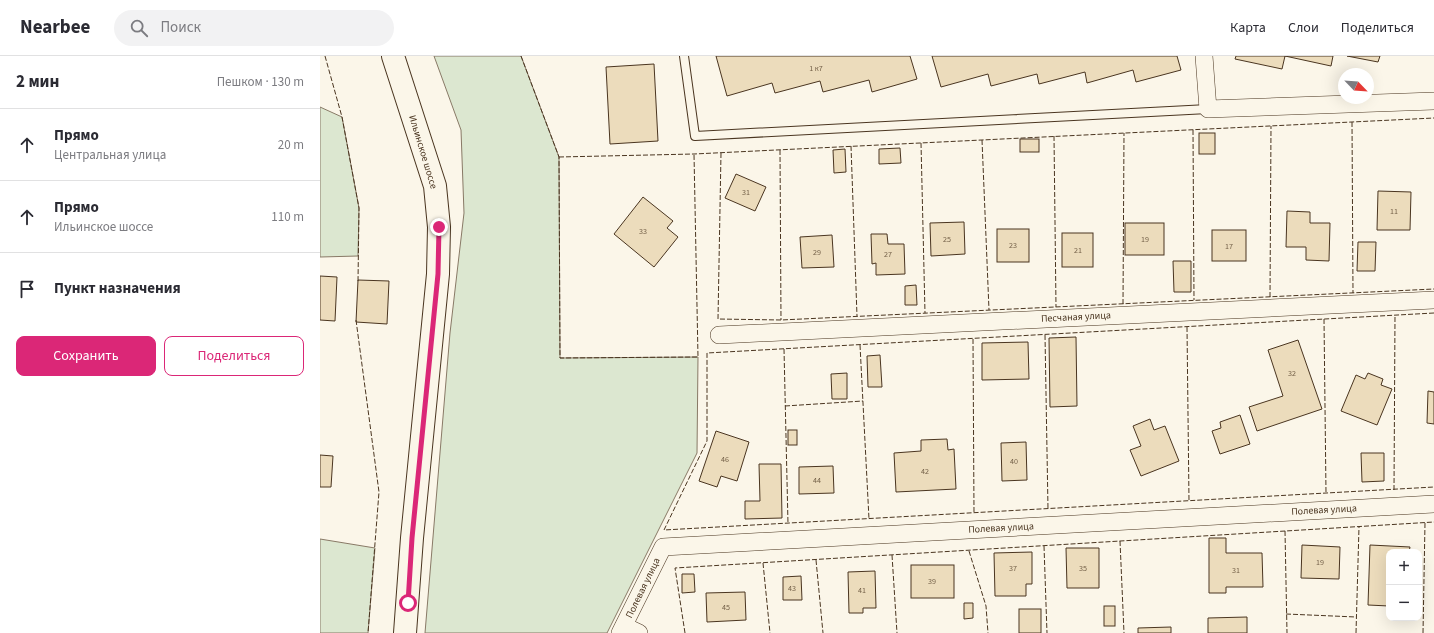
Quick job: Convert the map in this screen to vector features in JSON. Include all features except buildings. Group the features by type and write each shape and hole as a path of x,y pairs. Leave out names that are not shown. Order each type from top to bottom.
{"main road":[{"name":"Ильинское шоссе","path":"393,56 435,186 439,227 438,274 412,538 405,633"}],"street":[{"path":"1204,56 1208,109 1434,101"},
{"name":"Песчаная улица","path":"719,335 1434,300"},
{"name":"Полевая улица","path":"622,629 663,547 1434,504"},
{"path":"622,629 640,633"}],"lane":[{"path":"684,56 695,136 1208,109"}],"green space":[{"path":"434,56 521,56 559,157 560,358 698,357 697,453 607,633 425,633 450,333 464,213 461,130"},
{"path":"320,107 342,117 359,208 358,256 320,257"},
{"path":"320,539 375,548 368,633 320,633"}],"fence":[{"path":"325,56 342,117 359,208 358,282"},
{"path":"521,56 559,157 560,358 698,357 694,154"},
{"path":"559,157 694,154 1434,118"},
{"path":"1352,122 1353,293"},
{"path":"1270,297 1271,126"},
{"path":"1193,130 1194,300"},
{"path":"1123,304 1124,133"},
{"path":"1054,136 1056,307"},
{"path":"982,140 989,310"},
{"path":"921,143 925,313"},
{"path":"851,146 857,316"},
{"path":"780,150 781,320"},
{"path":"721,153 718,319 781,320 1434,289"},
{"path":"1434,313 707,353 707,441 664,530 1434,487"},
{"path":"1394,490 1395,316"},
{"path":"1324,319 1326,493"},
{"path":"356,320 379,492 368,633"},
{"path":"1187,327 1189,501"},
{"path":"1045,335 1048,509"},
{"path":"973,339 974,513"},
{"path":"860,345 869,519"},
{"path":"784,349 788,524"},
{"path":"785,406 863,401"},
{"path":"685,633 675,568 1434,522"},
{"path":"1423,633 1425,523"},
{"path":"1356,633 1359,527"},
{"path":"1285,531 1287,633"},
{"path":"1120,541 1124,633"},
{"path":"1044,546 1047,633"},
{"path":"969,551 986,606 988,633"},
{"path":"892,555 897,633"},
{"path":"816,560 823,633"},
{"path":"763,563 770,633"},
{"path":"1286,614 1356,617"}],"route":[{"path":"408,603 412,538 438,274 439,227"}]}
